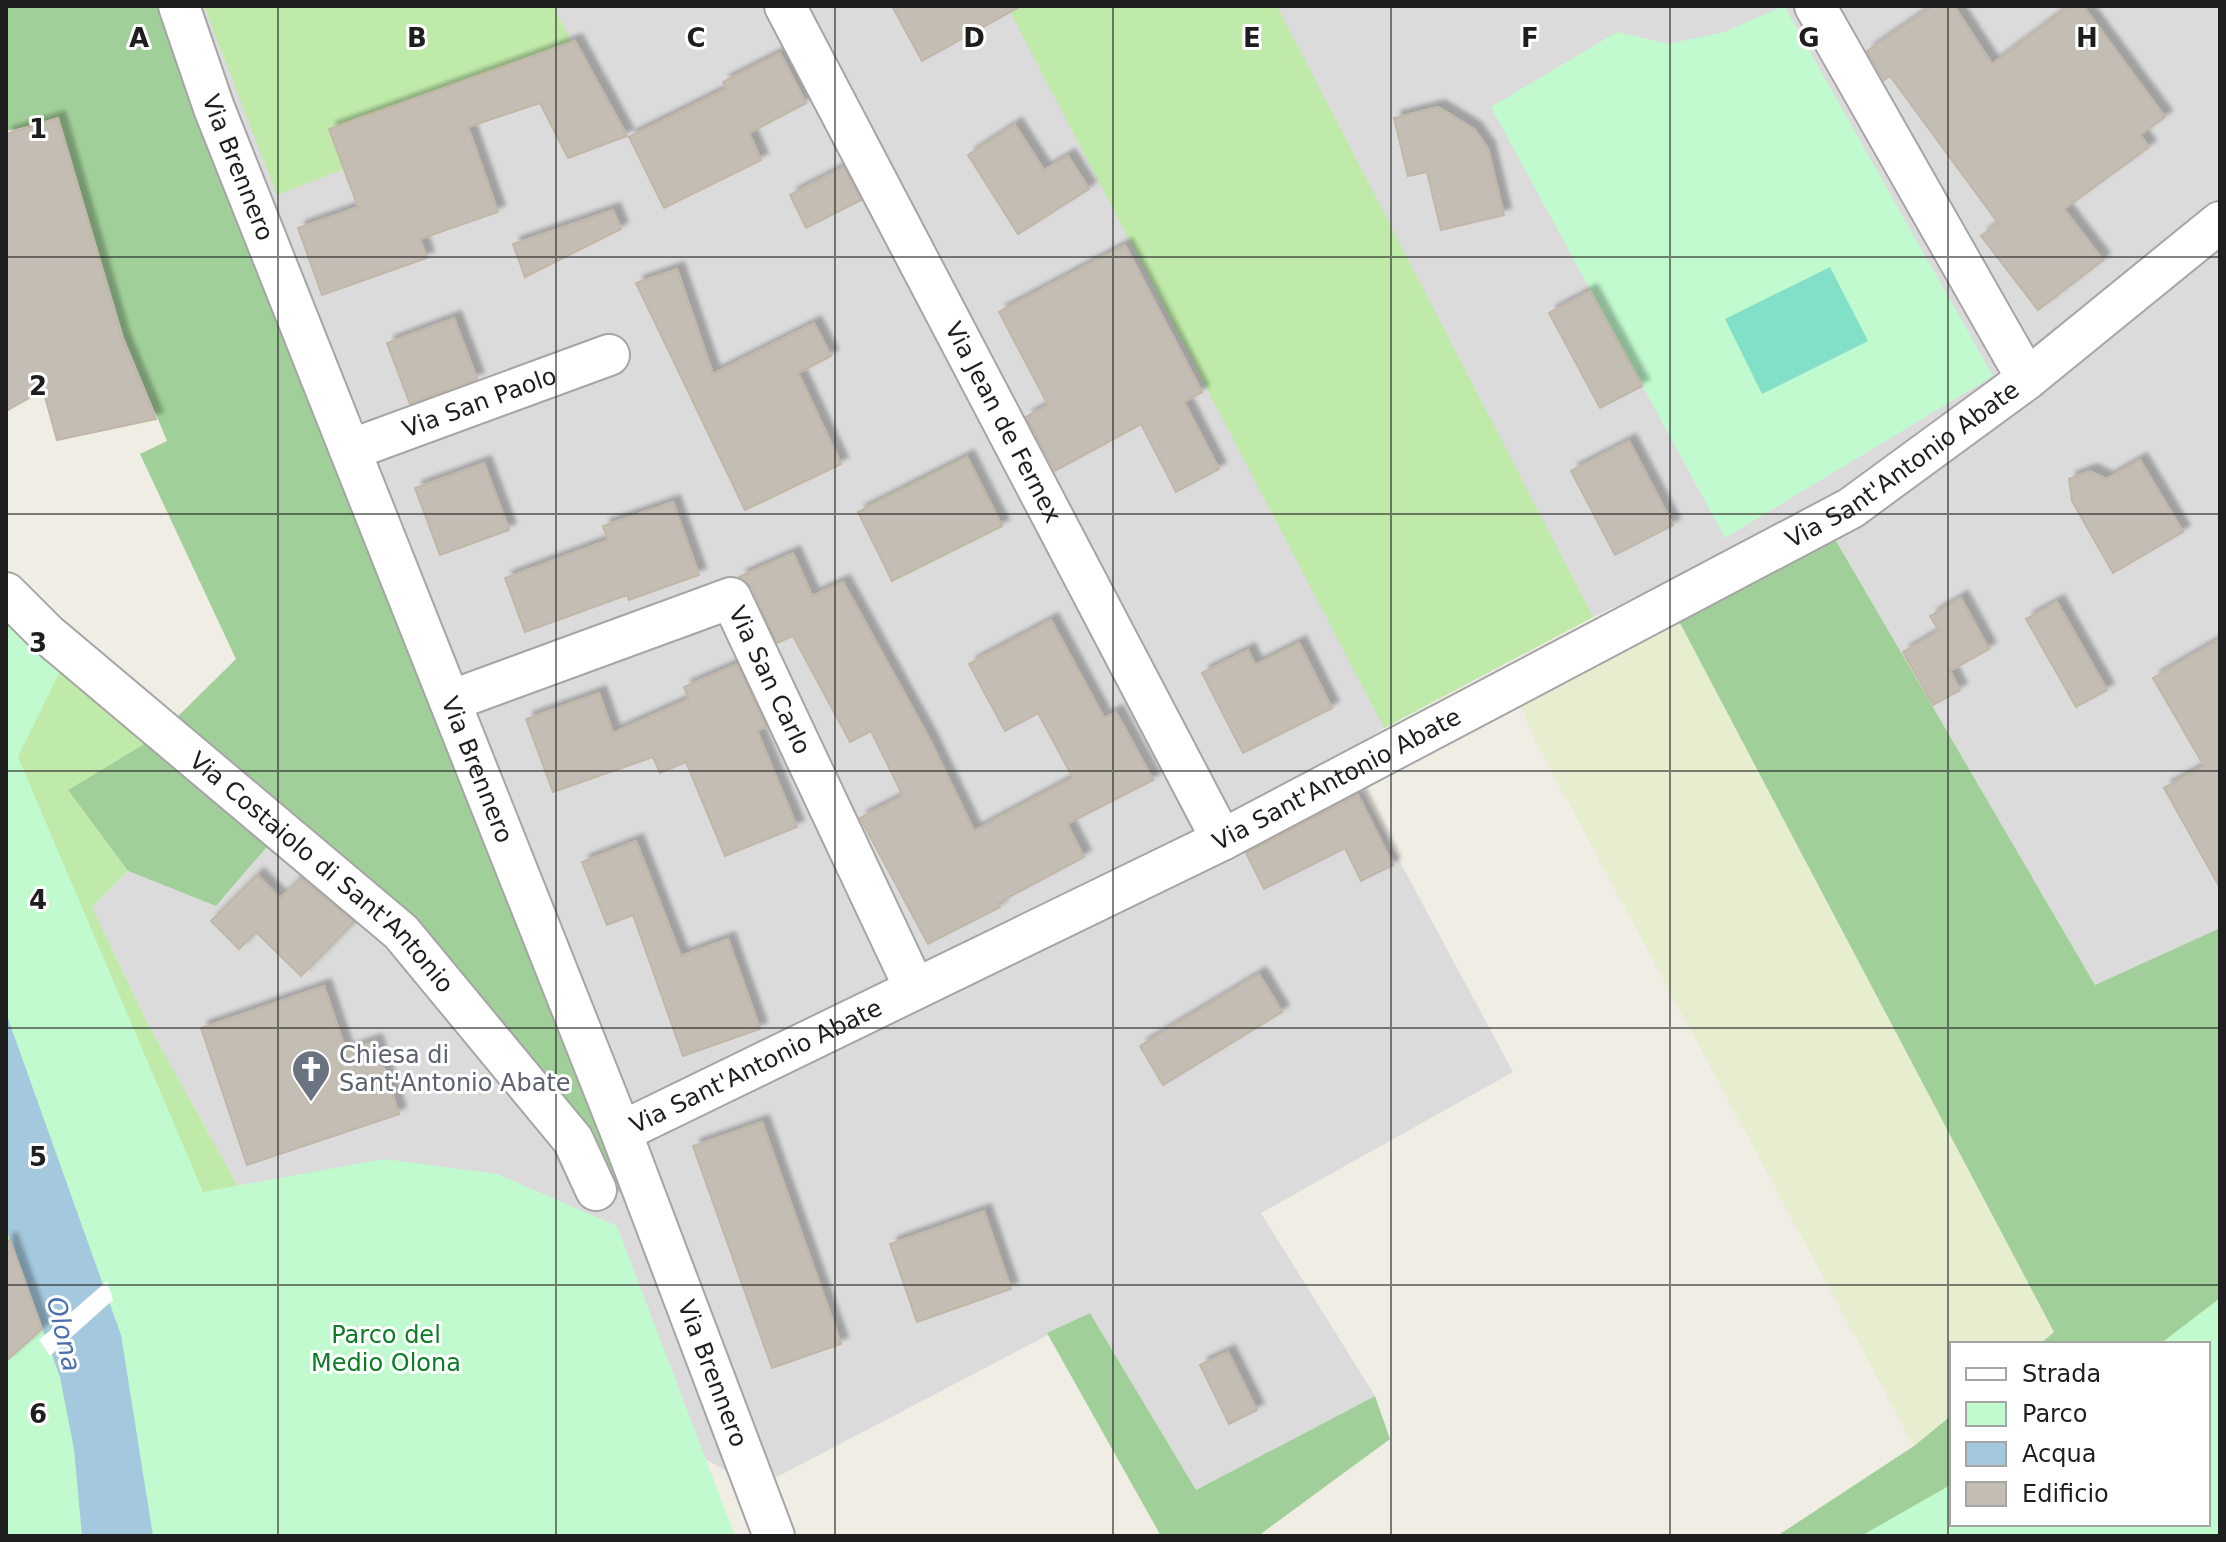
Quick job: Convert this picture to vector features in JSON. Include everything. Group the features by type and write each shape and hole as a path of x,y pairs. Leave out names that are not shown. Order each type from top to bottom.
{"street":[{"name":"Via Brennero","path":"179,6 214,108 621,1132 774,1536"},
{"name":"Via Jean de Fernex","path":"785,6 1222,840"},
{"name":"Via Sant'Antonio Abate","path":"1815,6 2027,379"},
{"name":"Via Sant'Antonio Abate","path":"621,1132 1222,840 1851,508 2027,379 2220,222"},
{"name":"Via San Paolo","path":"350,450 609,355"},
{"name":"Via Costaiolo di Sant'Antonio","path":"6,593 46,633 401,932 573,1140 596,1190"},
{"name":"Via San Carlo","path":"450,701 731,598 915,989"}],"shaded area":[{"path":"179,6 2220,6 2220,934 2217,930 2095,985 1819,511 1593,617 1384,728 1342,754 1513,1072 1261,1213 1375,1396 1196,1490 1090,1313 756,1488 242,1194 147,1022 92,907 128,871 216,906 282,828"}],"green space":[{"path":"6,6 178,6 661,1241 476,1025 282,829 216,906 128,871 68,790 159,735 236,659 140,454 167,441 124,337 59,119 6,131"},
{"path":"204,6 553,6 572,42 329,129 344,169 277,195"},
{"path":"1007,6 1277,6 1593,617 1384,728"},
{"path":"1784,6 1993,376 1725,538 1491,107 1617,32 1668,44 1724,32"},
{"path":"1830,267 1868,341 1762,394 1725,319"},
{"path":"1835,539 2095,985 2218,929 2220,1395 2210,1342 2042,1342 2054,1332 1672,608"},
{"path":"6,601 159,735 68,790 128,871 92,907 147,1022 242,1194 135,1297 25,993"},
{"path":"1672,608 2054,1332 2042,1342 1950,1342 1950,1417 1914,1446 1537,744 1516,695"},
{"name":"Parco del Medio Olona","path":"6,612 65,661 18,757 203,1192 384,1159 497,1174 617,1226 735,1536 6,1536"},
{"path":"2220,1298 2220,1536 1861,1536 1950,1485 1950,1526 2210,1526 2210,1342 2163,1342"},
{"path":"1090,1313 1196,1490 1375,1396 1390,1439 1258,1536 1161,1536 1047,1333"},
{"path":"1950,1417 1950,1526 1983,1536 1777,1536 1914,1446"}],"water":[{"name":"Olona","path":"6,1013 121,1335 153,1536 82,1536 74,1449 60,1377 6,1229"}],"pier":[{"path":"107,1281 113,1300 50,1356 39,1340"}],"building":[{"path":"892,6 1021,6 922,61"},
{"path":"1933,6 1954,6 1992,64 2070,6 2083,6 2165,117 2140,135 2149,147 2064,209 2103,260 2038,310 1981,236 1998,223 1890,76 1884,80 1867,51"},
{"path":"575,41 627,136 568,158 540,103 468,127 498,212 420,239 427,258 322,295 298,228 358,207 329,129"},
{"path":"780,53 806,103 749,133 761,160 664,208 629,137 726,89 723,82"},
{"path":"1438,107 1474,129 1488,149 1504,215 1441,230 1427,172 1408,176 1394,118"},
{"path":"58,118 123,341 156,419 57,440 43,390 6,411 6,134"},
{"path":"1015,125 1044,170 1068,156 1089,189 1018,234 968,155"},
{"path":"844,167 861,200 806,228 790,195"},
{"path":"613,210 621,229 525,277 513,244"},
{"path":"1125,245 1202,392 1184,402 1219,469 1176,492 1141,424 1055,471 1026,417 1048,405 999,312"},
{"path":"677,269 713,374 814,323 831,356 798,373 841,464 745,510 636,283"},
{"path":"1590,291 1642,386 1600,408 1549,313"},
{"path":"454,318 477,379 410,404 387,343"},
{"path":"1629,441 1673,525 1615,555 1571,471"},
{"path":"967,457 1002,526 892,581 858,512"},
{"path":"2140,460 2183,532 2113,573 2072,501 2069,479 2090,471 2106,479"},
{"path":"484,463 509,530 440,555 415,488"},
{"path":"673,502 699,575 629,600 627,595 525,632 505,578 608,540 603,526"},
{"path":"793,553 812,596 843,582 930,740 974,831 1073,778 1038,713 1005,731 969,664 1051,620 1104,718 1116,712 1153,780 1067,824 1084,857 998,903 1000,907 928,944 860,818 903,796 871,731 850,742 793,636 777,643 752,588 739,577"},
{"path":"1961,598 1989,649 1950,671 1960,690 1933,705 1903,652 1939,631 1930,616"},
{"path":"2057,602 2107,690 2076,707 2026,619"},
{"path":"2220,639 2220,888 2164,788 2204,766 2153,678"},
{"path":"1299,643 1332,708 1243,753 1202,673 1248,650 1255,665"},
{"path":"737,664 766,727 757,731 797,827 725,856 686,762 660,773 653,757 553,792 526,719 599,693 613,733 689,699 684,687"},
{"path":"1358,795 1393,865 1361,881 1345,848 1264,889 1246,853"},
{"path":"636,841 681,956 728,939 760,1029 683,1056 633,915 607,925 582,862"},
{"path":"257,875 280,898 301,878 354,922 301,976 256,932 239,949 211,921"},
{"path":"1259,974 1282,1012 1163,1085 1140,1046"},
{"path":"324,986 346,1051 375,1041 399,1114 247,1165 201,1028"},
{"path":"762,1122 841,1344 772,1368 693,1146"},
{"path":"984,1211 1011,1289 917,1322 890,1244"},
{"path":"10,1240 42,1329 6,1361 6,1241"},
{"path":"1228,1352 1257,1410 1229,1424 1200,1365"}],"place":[{"name":"Chiesa di Sant'Antonio Abate","path":"311,1103"}]}
